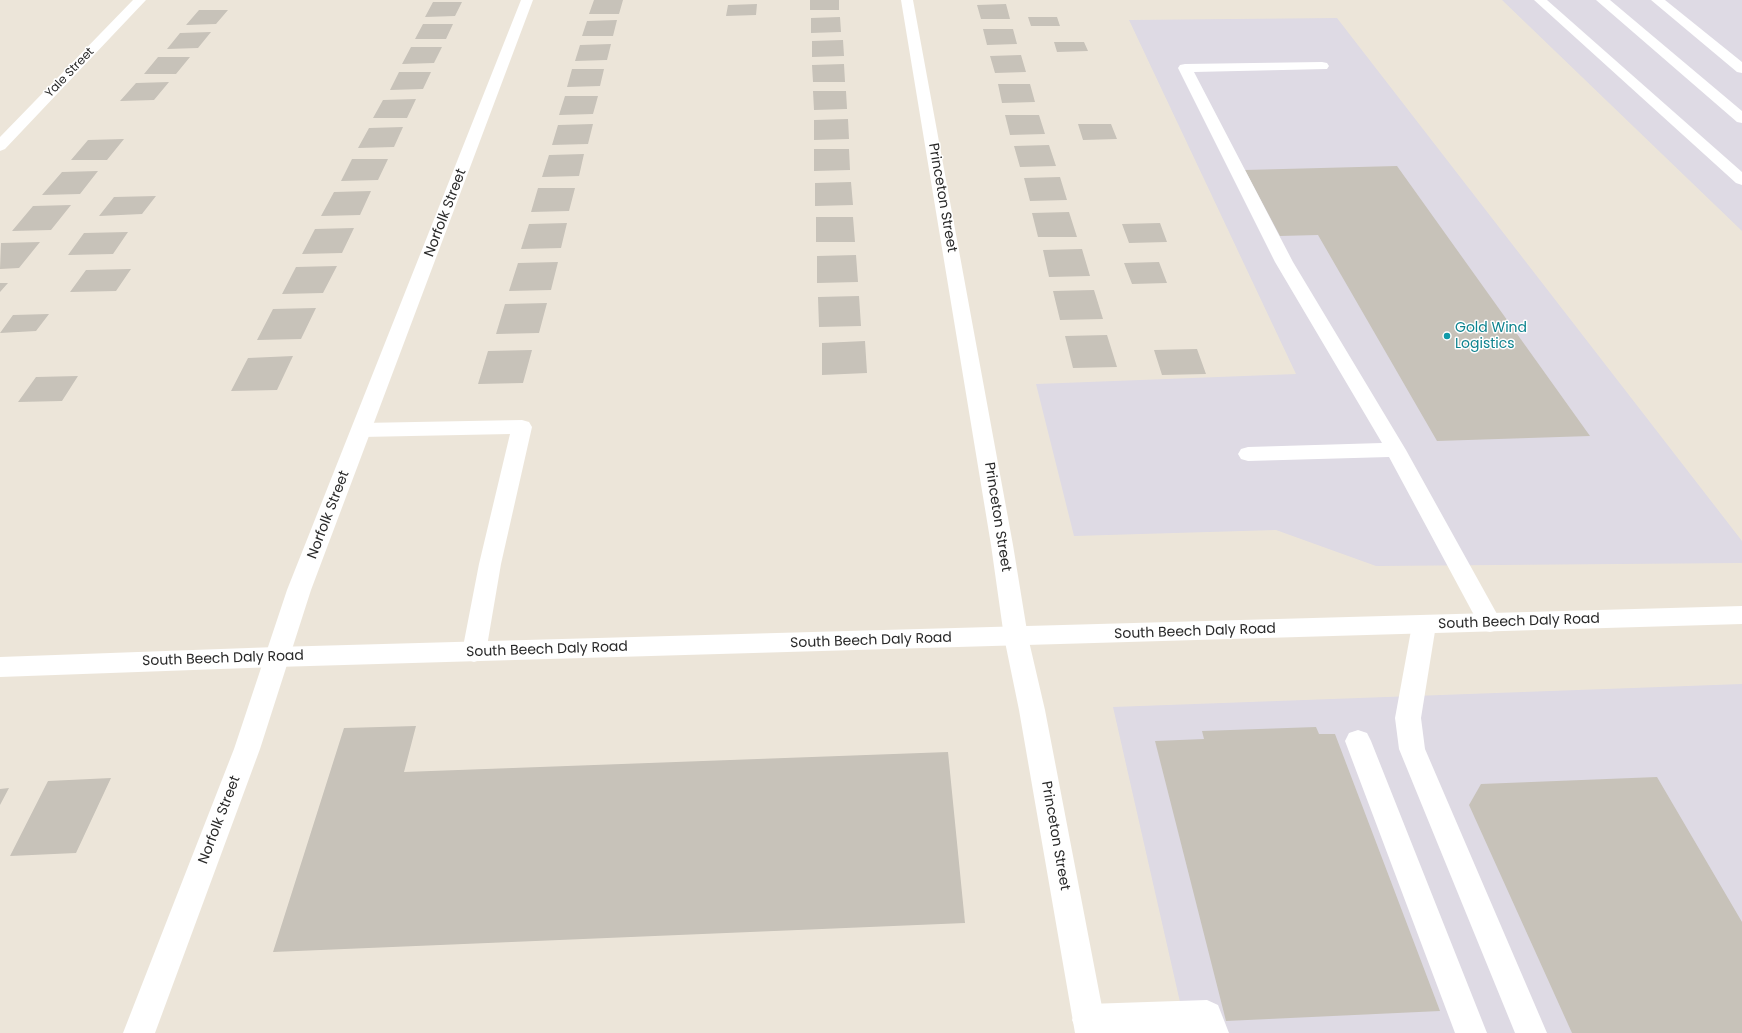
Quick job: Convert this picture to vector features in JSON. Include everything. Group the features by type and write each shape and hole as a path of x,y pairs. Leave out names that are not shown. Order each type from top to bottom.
{"street":[{"name":"Yale Street","path":"0,146 140,0"},
{"name":"Norfolk Street","path":"139,1033 246,749 299,590 527,0"},
{"name":"Princeton Street","path":"907,0 1002,545 1016,637 1032,710 1089,1027"},
{"path":"1540,0 1742,180"},
{"path":"1602,0 1742,119"},
{"path":"1657,0 1742,69"},
{"path":"1322,66 1185,68 1284,262 1396,450 1490,623"},
{"path":"362,430 522,427 490,564 474,652"},
{"path":"1248,454 1396,450"},
{"name":"South Beech Daly Road","path":"0,667 276,657 1016,637 1742,615"},
{"path":"1424,625 1408,718 1412,749 1531,1033"},
{"path":"1358,741 1472,1033"},
{"path":"1089,1027 1207,1016 1213,1033"}],"shaded area":[{"path":"1502,0 1742,0 1742,231"},
{"path":"1337,18 1742,541 1742,563 1376,566 1276,530 1074,536 1036,384 1296,374 1129,20"},
{"path":"1742,684 1742,1033 1187,1033 1113,707"}],"building":[{"path":"594,0 623,0 619,14 589,14"},
{"path":"810,0 839,0 839,10 810,10"},
{"path":"433,2 462,2 455,16 425,17"},
{"path":"757,4 756,15 726,16 728,5"},
{"path":"1006,4 1010,19 981,19 977,5"},
{"path":"199,10 228,10 216,24 186,25"},
{"path":"840,17 841,32 811,33 811,18"},
{"path":"1028,17 1057,17 1060,26 1031,26"},
{"path":"617,20 613,36 582,36 587,21"},
{"path":"423,24 453,24 446,39 415,39"},
{"path":"983,29 1013,29 1017,44 987,45"},
{"path":"211,32 198,48 167,49 180,33"},
{"path":"843,40 844,56 812,57 812,41"},
{"path":"1054,42 1084,42 1088,51 1057,52"},
{"path":"611,44 607,60 575,61 580,45"},
{"path":"411,47 442,47 434,63 402,64"},
{"path":"1021,55 1026,72 995,73 990,56"},
{"path":"158,57 190,57 176,74 144,74"},
{"path":"844,64 845,82 813,82 812,65"},
{"path":"572,69 604,69 600,86 567,87"},
{"path":"399,72 431,72 423,89 390,90"},
{"path":"169,82 154,100 120,101 136,83"},
{"path":"998,84 1030,84 1035,102 1002,103"},
{"path":"813,91 846,91 847,109 814,110"},
{"path":"565,96 598,96 593,114 559,115"},
{"path":"416,99 407,118 373,118 383,100"},
{"path":"1005,115 1039,115 1045,134 1010,135"},
{"path":"848,119 849,139 814,140 814,120"},
{"path":"593,124 588,144 552,145 558,125"},
{"path":"1078,124 1111,124 1117,139 1083,140"},
{"path":"403,127 394,147 358,148 369,128"},
{"path":"124,139 107,160 71,160 88,140"},
{"path":"1049,145 1056,166 1020,167 1014,146"},
{"path":"814,149 849,149 850,170 814,171"},
{"path":"584,154 579,176 542,177 549,155"},
{"path":"352,159 388,159 378,180 341,181"},
{"name":"Gold Wind Logistics","path":"1397,166 1590,436 1437,441 1318,235 1280,236 1245,170"},
{"path":"98,171 80,194 42,195 62,172"},
{"path":"1060,177 1067,200 1030,201 1024,178"},
{"path":"851,182 853,205 815,206 815,183"},
{"path":"538,188 575,188 569,211 531,212"},
{"path":"371,191 360,215 321,216 334,192"},
{"path":"156,196 142,214 99,216 114,197"},
{"path":"71,205 51,230 12,231 33,206"},
{"path":"1069,212 1077,237 1038,237 1032,213"},
{"path":"816,217 853,217 855,242 816,242"},
{"path":"567,223 561,248 521,249 529,224"},
{"path":"1160,223 1167,242 1129,243 1122,224"},
{"path":"354,228 342,253 302,254 315,229"},
{"path":"128,232 113,254 68,255 84,233"},
{"path":"40,242 19,268 0,269 1,243"},
{"path":"1082,249 1090,276 1049,277 1043,250"},
{"path":"856,255 858,282 817,283 817,256"},
{"path":"558,262 551,290 509,291 518,263"},
{"path":"1159,262 1167,283 1132,284 1124,263"},
{"path":"337,266 323,293 282,294 296,267"},
{"path":"131,269 116,291 70,292 86,270"},
{"path":"0,283 8,283 0,292"},
{"path":"1094,290 1103,319 1060,320 1053,291"},
{"path":"859,296 861,326 819,327 818,297"},
{"path":"547,303 539,333 496,334 505,304"},
{"path":"316,308 301,339 257,340 273,309"},
{"path":"49,314 36,331 0,333 13,315"},
{"path":"1107,335 1117,367 1073,368 1065,336"},
{"path":"865,341 867,373 822,375 822,343"},
{"path":"1197,349 1206,374 1162,375 1154,350"},
{"path":"532,350 523,383 478,384 488,351"},
{"path":"293,356 277,390 231,391 248,358"},
{"path":"78,376 62,401 18,402 36,377"},
{"path":"416,726 404,772 948,752 965,923 273,952 344,728"},
{"path":"1316,727 1319,734 1335,734 1440,1011 1226,1021 1155,741 1204,739 1202,731"},
{"path":"1657,777 1742,922 1742,1033 1572,1033 1469,805 1481,784"},
{"path":"111,778 76,853 10,856 48,781"},
{"path":"9,788 0,805 0,789"}],"place":[{"name":"Gold Wind Logistics","path":"1447,336"}]}
